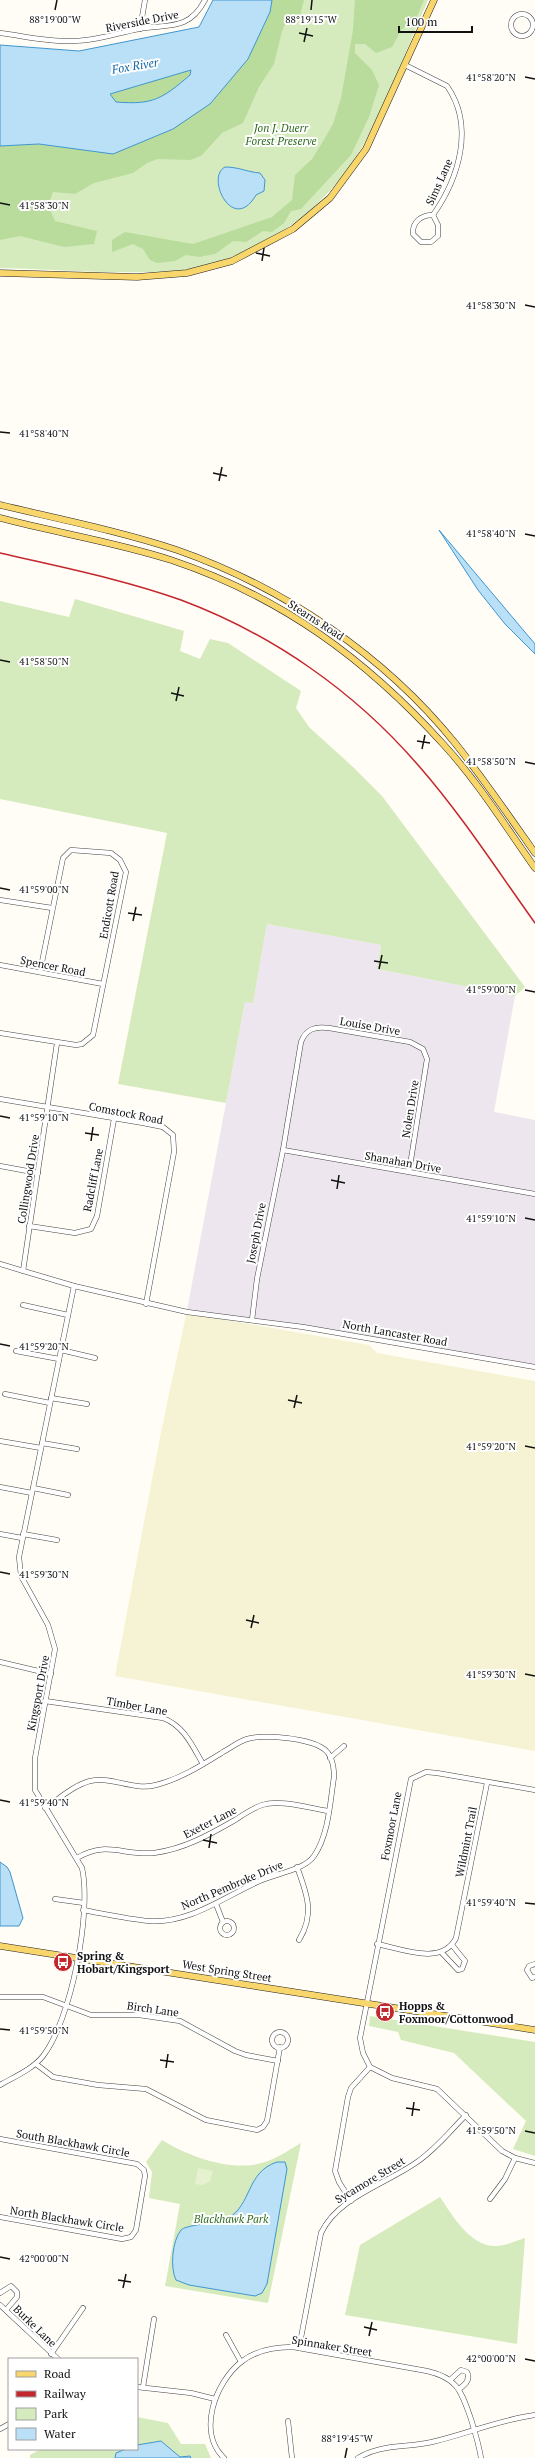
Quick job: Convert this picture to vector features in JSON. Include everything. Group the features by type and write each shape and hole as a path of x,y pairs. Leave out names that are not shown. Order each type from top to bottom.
{"main road":[{"path":"0,273 137,277 187,273 232,261 258,250 293,229 312,215 344,182 375,133 434,0"},
{"name":"Stearns Road","path":"0,505 130,536 177,550 251,580 294,604 369,657 423,707 455,742 535,853"},
{"name":"Stearns Road","path":"0,518 103,541 179,563 250,592 323,634 375,675 445,745 535,868"},
{"name":"West Spring Street","path":"0,1946 366,2002 535,2030"}],"street":[{"path":"140,29 145,0"},
{"name":"Riverside Drive","path":"0,33 73,41 98,39 140,29 170,27 187,21 196,15 205,0"},
{"path":"523,13 530,16 534,23 532,30 524,36 514,32 511,26 513,18 523,13"},
{"name":"Sims Lane","path":"405,66 446,86 461,122 462,144 458,164 442,203 433,215 422,217 415,223 413,234 421,242 431,242 438,236 438,225 433,215"},
{"name":"Endicott Road","path":"0,1033 76,1045 82,1044 93,1036 126,872 120,860 110,853 71,850 63,858 40,972"},
{"path":"0,900 52,908"},
{"name":"Spencer Road","path":"0,965 103,984"},
{"name":"Louise Drive","path":"282,1150 301,1042 312,1028 329,1028 404,1041 415,1044 423,1049"},
{"name":"Collingwood Drive","path":"22,1271 49,1108 57,1043"},
{"name":"Nolen Drive","path":"408,1172 427,1059 423,1049"},
{"name":"Comstock Road","path":"0,1099 163,1127 173,1135 174,1152 146,1304"},
{"name":"Radcliff Lane","path":"29,1226 74,1233 91,1229 96,1216 114,1119"},
{"name":"Shanahan Drive","path":"282,1150 535,1194"},
{"name":"Joseph Drive","path":"252,1320 257,1279 282,1150"},
{"path":"0,1166 38,1172"},
{"name":"North Lancaster Road","path":"0,1264 74,1286 146,1304 187,1312 252,1320 535,1367"},
{"name":"Kingsport Drive","path":"36,2064 54,2037 67,2005 78,1958 85,1882 78,1858 35,1790 33,1773 55,1649 54,1639 21,1576 18,1557 74,1286"},
{"path":"23,1305 68,1315"},
{"path":"16,1350 59,1359"},
{"path":"61,1350 95,1358"},
{"path":"5,1394 87,1404"},
{"path":"0,1441 77,1449"},
{"path":"0,1487 68,1495"},
{"path":"0,1534 57,1540"},
{"path":"0,1662 51,1674"},
{"name":"Timber Lane","path":"45,1701 163,1718 174,1722 184,1732 203,1764"},
{"path":"46,1808 77,1787 89,1781 99,1780 131,1786 153,1786 173,1780 246,1739 262,1735 308,1742 324,1750 330,1758 344,1746"},
{"name":"North Pembroke Drive","path":"83,1910 156,1921 169,1920 194,1913 216,1904 262,1880 297,1867 313,1858 321,1844 334,1777 330,1758"},
{"name":"Foxmoor Lane","path":"370,2067 363,2053 360,2038 377,1944 411,1779 426,1772 535,1790"},
{"name":"Wildmint Trail","path":"452,1945 456,1938 487,1783"},
{"name":"Exeter Lane","path":"78,1858 90,1850 102,1848 132,1853 153,1853 176,1849 200,1840 261,1805 276,1803 328,1811"},
{"path":"297,1867 309,1900 304,1932 299,1940"},
{"path":"55,1899 84,1904"},
{"path":"216,1904 223,1922"},
{"path":"377,1944 427,1954 442,1953 452,1945 465,1961 462,1969 458,1970 442,1953"},
{"path":"535,1964 529,1966 527,1970 532,1978 535,1977"},
{"name":"Birch Lane","path":"0,1997 43,1998 67,2005 92,2015 139,2014 180,2021 235,2051 246,2055 278,2061"},
{"path":"0,2085 36,2064 50,2076 58,2078 98,2085 146,2089 206,2120 257,2130 264,2127 267,2121 280,2047"},
{"path":"351,2201 339,2182 335,2161 348,2097 355,2084 370,2067 386,2076 437,2088 502,2151 515,2158 535,2163"},
{"name":"Sycamore Street","path":"299,2348 321,2233 330,2217 351,2201 417,2162 466,2115"},
{"name":"South Blackhawk Circle","path":"0,2139 142,2167 145,2176 136,2230 131,2237"},
{"path":"490,2199 505,2178 515,2158"},
{"name":"North Blackhawk Circle","path":"0,2217 122,2239 131,2237"},
{"path":"0,2293 11,2286 17,2292 17,2297 6,2310"},
{"name":"Burke Lane","path":"0,2305 57,2358"},
{"path":"51,2354 83,2308"},
{"path":"143,2388 154,2319"},
{"path":"226,2335 241,2362"},
{"name":"Spinnaker Street","path":"224,2458 214,2446 211,2434 215,2399 226,2376 241,2362 271,2348 299,2348 427,2371 450,2380 459,2389 474,2429 481,2458"},
{"path":"450,2380 461,2370 467,2372 469,2376 467,2382 459,2389"},
{"path":"138,2387 191,2393 215,2399"},
{"path":"358,2458 374,2449 417,2446 508,2418 535,2415"},
{"path":"288,2422 292,2458"}],"shaded area":[{"path":"267,924 381,945 377,969 515,996 494,1112 535,1120 535,1365 187,1310 245,1002 253,1002"},
{"path":"186,1315 204,1316 369,1345 377,1353 535,1381 535,1751 115,1676 161,1432"}],"green space":[{"name":"Jon J. Duerr Forest Preserve","path":"272,0 428,0 391,87 367,138 351,164 332,188 310,210 286,229 260,245 231,258 202,266 172,271 151,272 0,268 0,146 270,12"},
{"path":"272,0 304,0 300,16 289,16 282,31 274,64 259,87 243,123 222,133 201,156 190,160 158,159 147,163 133,173 94,183 75,194 53,192 48,205 55,221 97,231 94,244 64,247 20,236 0,240 0,146 39,144 113,154 173,129 270,12"},
{"path":"355,0 424,0 414,23 402,29 392,47 376,53 365,44 355,44 355,53 372,70 379,85 369,117 351,155 301,209 291,211 284,223 272,232 263,231 246,242 233,241 215,254 199,257 186,255 175,261 157,263 150,260 143,249 133,244 112,252 112,240 125,232 193,244 272,217 292,200 295,175 312,159 333,124 341,98 353,30"},
{"path":"191,69 190,75 174,89 155,101 142,104 116,102 110,94"},
{"path":"75,599 184,631 180,651 200,659 210,639 228,643 301,691 296,708 309,727 382,796 525,987 515,996 377,969 381,945 267,924 253,1003 245,1002 226,1103 118,1084 167,833 0,799 0,601 69,617"},
{"path":"370,2016 535,2042 535,2156 513,2149 526,2121 454,2053 401,2040 398,2032 369,2026"},
{"name":"Blackhawk Park","path":"162,2140 185,2152 212,2162 240,2166 265,2162 283,2154 301,2143 268,2303 165,2286 180,2204 149,2198 152,2172 146,2162"},
{"path":"198,2168 213,2171 210,2181 203,2185 195,2184"},
{"path":"440,2197 463,2228 478,2241 486,2245 495,2246 525,2238 517,2344 345,2315 360,2245"},
{"path":"138,2417 168,2423 181,2444 205,2444 211,2458 30,2458 30,2455 39,2450 138,2450"}],"water":[{"name":"Fox River","path":"213,0 272,0 270,12 248,59 210,104 173,129 113,154 39,144 0,146 0,45 79,51 199,27","holes":["191,70 190,75 164,95 148,101 129,103 116,102 110,94"]},
{"path":"225,167 260,173 265,180 264,191 256,195 247,206 239,209 231,206 224,200 218,181 220,173"},
{"path":"439,530 535,644 535,654 505,624 478,590"},
{"path":"0,1862 7,1867 10,1872 23,1918 19,1926 0,1926"},
{"path":"277,2162 285,2162 287,2169 267,2284 262,2293 255,2296 189,2285 176,2280 173,2269 173,2255 174,2247 181,2230 228,2218 236,2212 241,2205 260,2173 267,2167"},
{"path":"161,2441 180,2457 190,2456 191,2458 115,2458 116,2453 124,2450 138,2450 138,2445"}],"railway":[{"path":"0,553 68,568 136,586 181,600 215,614 247,630 310,668 339,689 367,713 418,765 464,823 535,923"}],"place":[{"name":"Spring & Hobart/Kingsport","path":"63,1962"},
{"name":"Hopps & Foxmoor/Cottonwood","path":"385,2012"}]}
